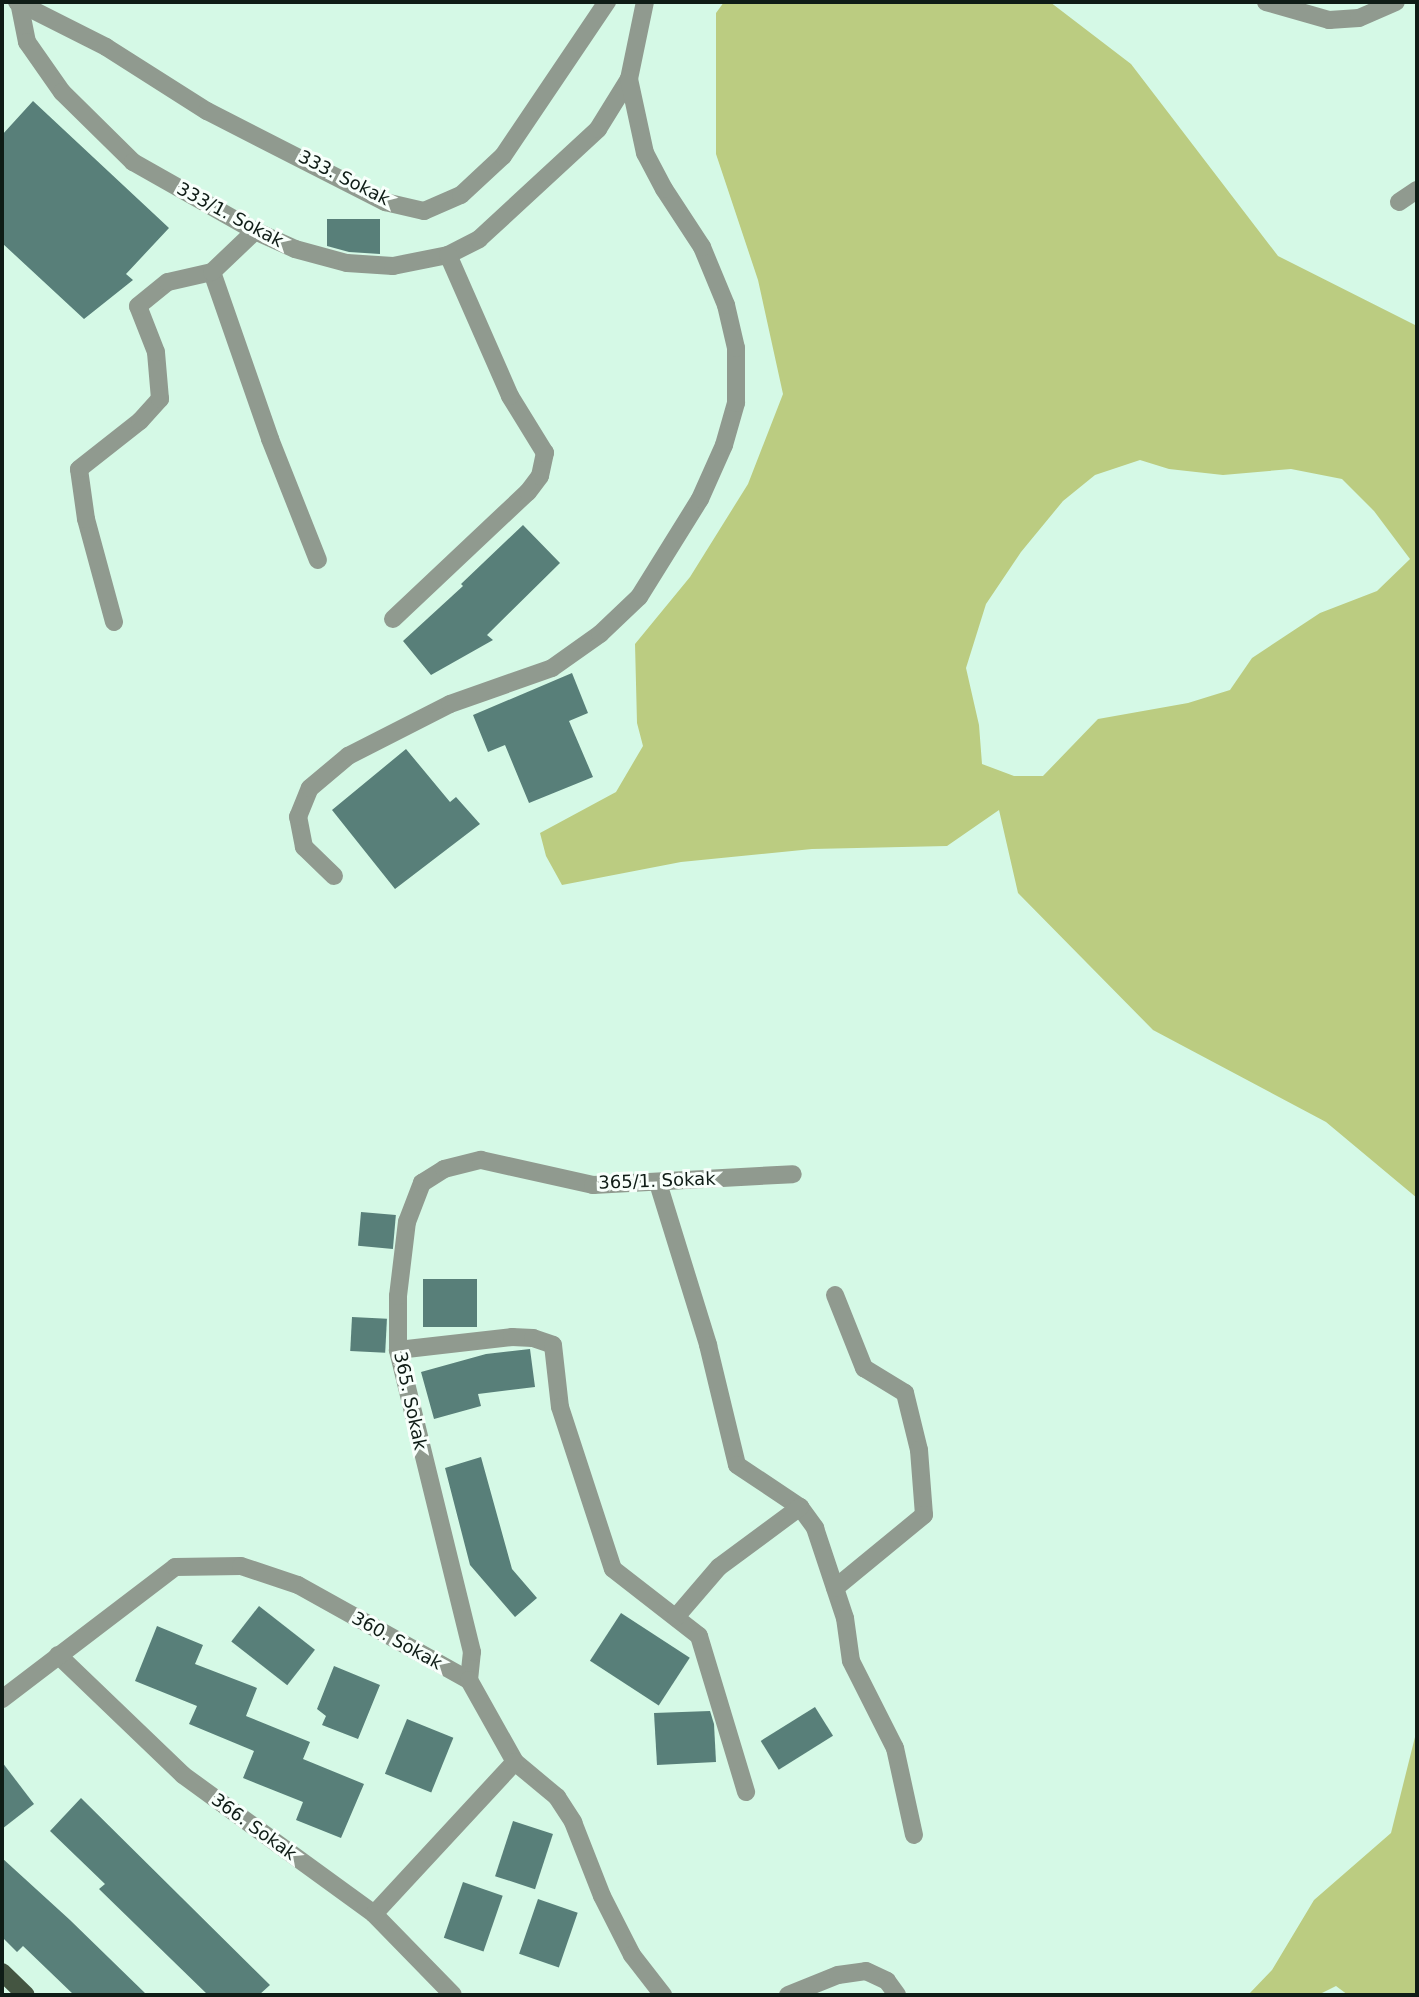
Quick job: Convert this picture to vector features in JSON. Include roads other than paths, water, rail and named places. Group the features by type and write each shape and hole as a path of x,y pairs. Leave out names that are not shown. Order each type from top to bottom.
{"main road":[{"path":"2,1972 26,1995"}],"street":[{"name":"333. Sokak","path":"18,2 106,47 207,111 385,202 425,211 461,195 503,156 607,2"},
{"name":"333/1. Sokak","path":"18,2 27,42 62,92 133,162 255,231 295,249 347,263 393,265 448,255 479,239 598,129 629,79 645,2"},
{"path":"1266,2 1329,20 1359,18 1396,2"},
{"path":"334,876 304,847 298,817 310,788 348,756 450,704 552,668 600,634 639,597 700,499 724,445 736,403 736,348 726,305 702,247 664,189 645,153 629,79"},
{"path":"1399,202 1417,190"},
{"path":"114,622 86,519 79,469 140,421 160,399 156,352 138,306 168,282 212,272 255,231"},
{"path":"393,619 528,492 540,476 545,453 510,396 448,255"},
{"path":"212,272 270,439 318,560"},
{"name":"365/1. Sokak","path":"481,1160 593,1185 793,1174"},
{"name":"365. Sokak","path":"469,1680 469,1639 397,1350 398,1296 407,1222 422,1183 444,1169 481,1160"},
{"path":"658,1183 708,1345 737,1465 800,1507 815,1528 845,1618 851,1661 895,1748 914,1835"},
{"path":"835,1294 864,1368 905,1393 919,1450 924,1514 835,1588"},
{"path":"397,1350 512,1337 533,1338 553,1345 560,1407 613,1569 699,1636 747,1793"},
{"path":"676,1618 719,1567 800,1507"},
{"name":"360. Sokak","path":"3,1697 175,1567 241,1566 298,1586 469,1680"},
{"name":"366. Sokak","path":"58,1655 183,1775 374,1914 453,1995"},
{"path":"469,1680 515,1762 556,1797 567,1814 601,1896 632,1955 663,1995"},
{"path":"374,1914 515,1762"},
{"path":"788,1995 838,1975 866,1971 887,1981 897,1995"}]}
